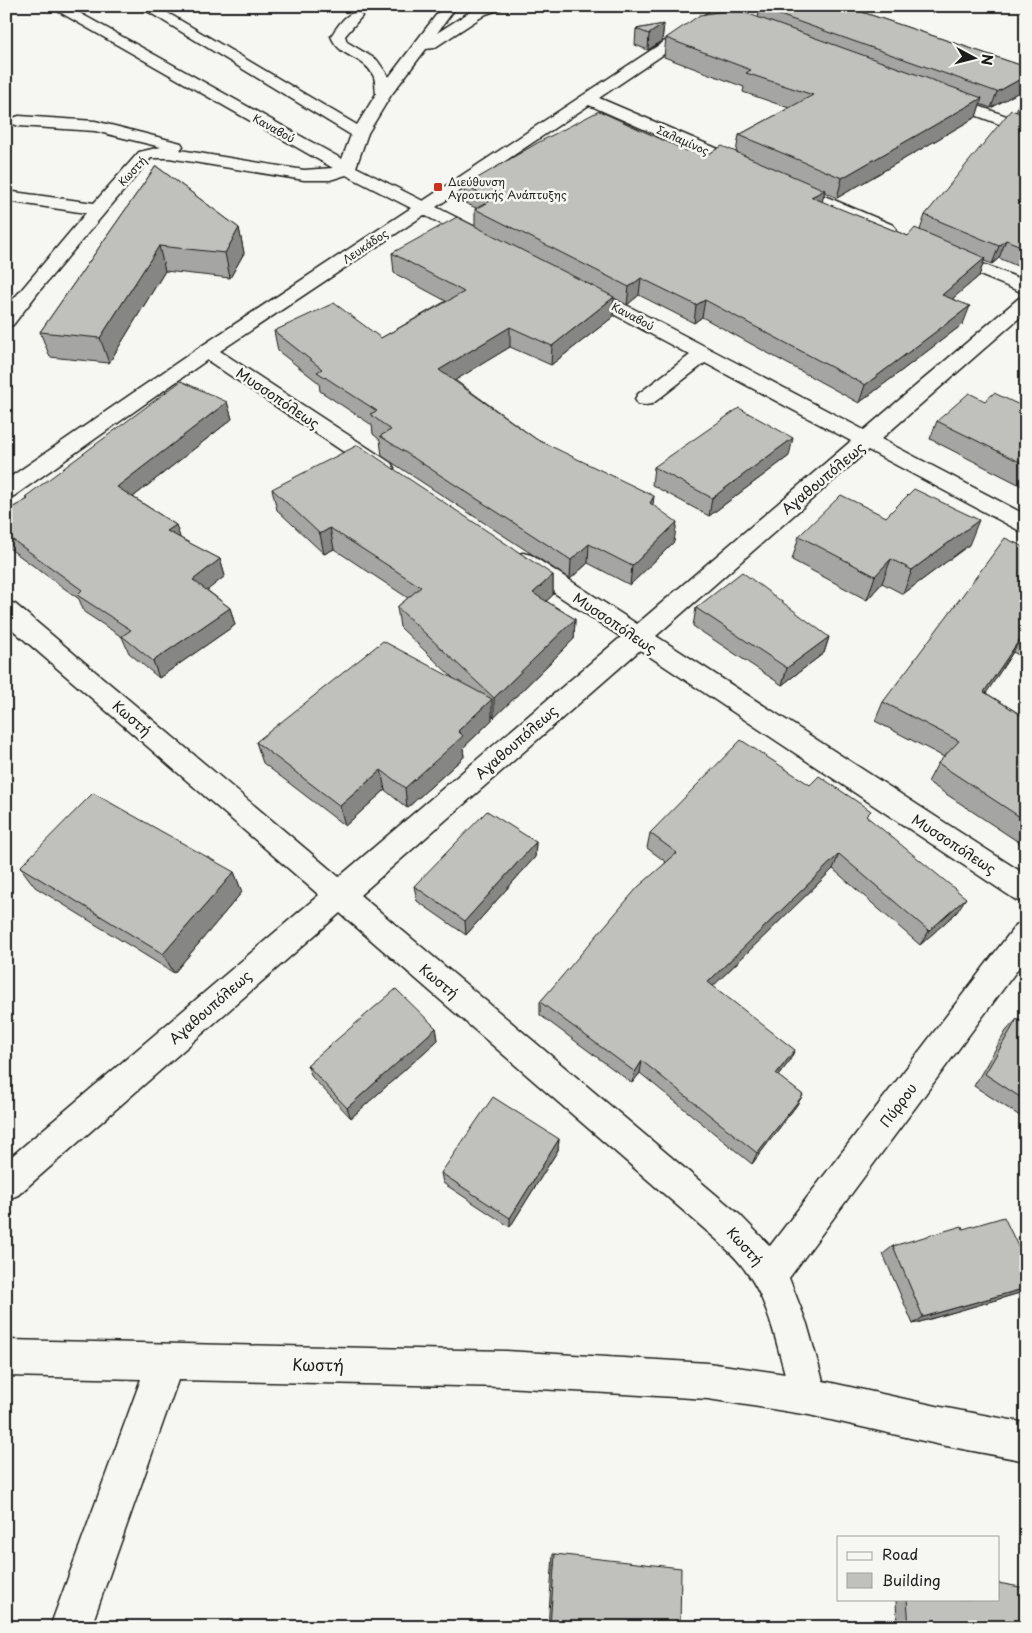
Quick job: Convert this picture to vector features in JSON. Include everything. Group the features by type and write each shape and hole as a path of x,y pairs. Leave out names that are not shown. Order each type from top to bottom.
{"street":[{"name":"Καναβού","path":"56,6 347,169 502,248"},
{"path":"146,6 360,133"},
{"path":"347,169 360,133 384,94 450,6"},
{"path":"415,54 481,11 496,6"},
{"name":"Λευκάδος","path":"6,491 207,351 423,207 588,99 726,14"},
{"path":"355,16 338,36 341,44 372,63 381,75 384,94"},
{"path":"925,92 1026,129"},
{"name":"Σαλαμίνος","path":"588,99 758,173"},
{"path":"19,121 95,126 174,145 182,155"},
{"name":"Κωστή","path":"6,321 145,155 162,152 304,174 330,175 347,169"},
{"path":"776,181 902,236"},
{"path":"6,196 98,209"},
{"path":"929,247 1026,288"},
{"name":"Καναβού","path":"564,280 1026,525"},
{"name":"Αγαθουπόλεως","path":"6,1183 1026,302"},
{"name":"Μυσσοπόλεως","path":"207,351 405,483"},
{"path":"645,399 704,354"},
{"name":"Μυσσοπόλεως","path":"504,549 1026,890"},
{"name":"Κωστή","path":"6,610 728,1227 757,1257 770,1276 782,1302 809,1396"},
{"name":"Πύρρου","path":"770,1276 1026,934"},
{"name":"Κωστή","path":"6,1358 390,1366 585,1373 708,1381 809,1396 941,1426 1026,1442"},
{"path":"70,1627 166,1361"}],"building":[{"path":"771,6 851,6 856,10 1026,67 1026,76 997,92 760,8"},
{"path":"735,9 982,98 842,178 739,135 813,95 746,73 751,70 666,38 700,15"},
{"path":"664,24 649,34 636,29"},
{"path":"1026,92 1026,101 1020,99"},
{"path":"1011,110 1026,115 1026,248 1006,240 999,246 925,215"},
{"path":"599,111 687,151 694,146 710,153 722,146 825,190 811,197 908,236 915,228 985,258 942,295 970,306 865,385 705,300 696,305 641,278 629,287 475,209 494,199 464,186 539,142"},
{"path":"156,166 239,228 225,253 159,246 100,338 40,332"},
{"path":"457,217 614,297 552,346 510,327 439,370 536,439 654,496 650,503 677,522 632,566 589,544 571,560 380,436 391,430 370,414 377,411 317,372 322,369 274,331 334,303 381,338 464,292 392,253"},
{"path":"181,381 227,402 117,487 176,525 167,531 220,559 193,580 230,608 153,661 122,636 131,630 77,595 82,590 6,535 6,511 28,499 25,497"},
{"path":"969,393 985,401 994,393 1026,408 1026,465 937,421"},
{"path":"739,408 793,438 712,498 654,467"},
{"path":"358,445 553,575 533,593 575,619 494,698 397,607 421,587 330,528 320,534 272,489"},
{"path":"914,489 979,520 912,570 891,559 875,576 799,536 841,495 886,517"},
{"path":"1005,538 1026,548 1026,634 1024,633 984,692 1026,718 1026,821 938,763 959,741 883,702"},
{"path":"742,572 829,637 787,668 696,608"},
{"path":"383,641 492,699 458,731 463,736 405,788 381,770 340,806 256,742"},
{"path":"741,740 810,785 819,776 871,811 866,816 966,898 929,931 839,854 708,982 795,1050 776,1074 803,1095 757,1153 642,1061 635,1072 540,1002 638,887 677,853 650,833"},
{"path":"93,793 234,872 163,954 20,867"},
{"path":"487,811 536,842 465,921 414,886"},
{"path":"396,989 436,1028 347,1108 307,1065"},
{"path":"1017,1019 1026,1024 1026,1101 985,1074"},
{"path":"493,1097 559,1139 510,1218 441,1173"},
{"path":"1004,1217 1026,1263 1026,1288 923,1317 893,1246 962,1226 963,1229"},
{"path":"555,1554 681,1568 680,1627 550,1627"},
{"path":"1000,1583 1026,1588 1026,1627 909,1627 907,1600 1000,1600"}],"place":[{"name":"Διεύθυνση Αγροτικής Ανάπτυξης","path":"438,187"}]}
